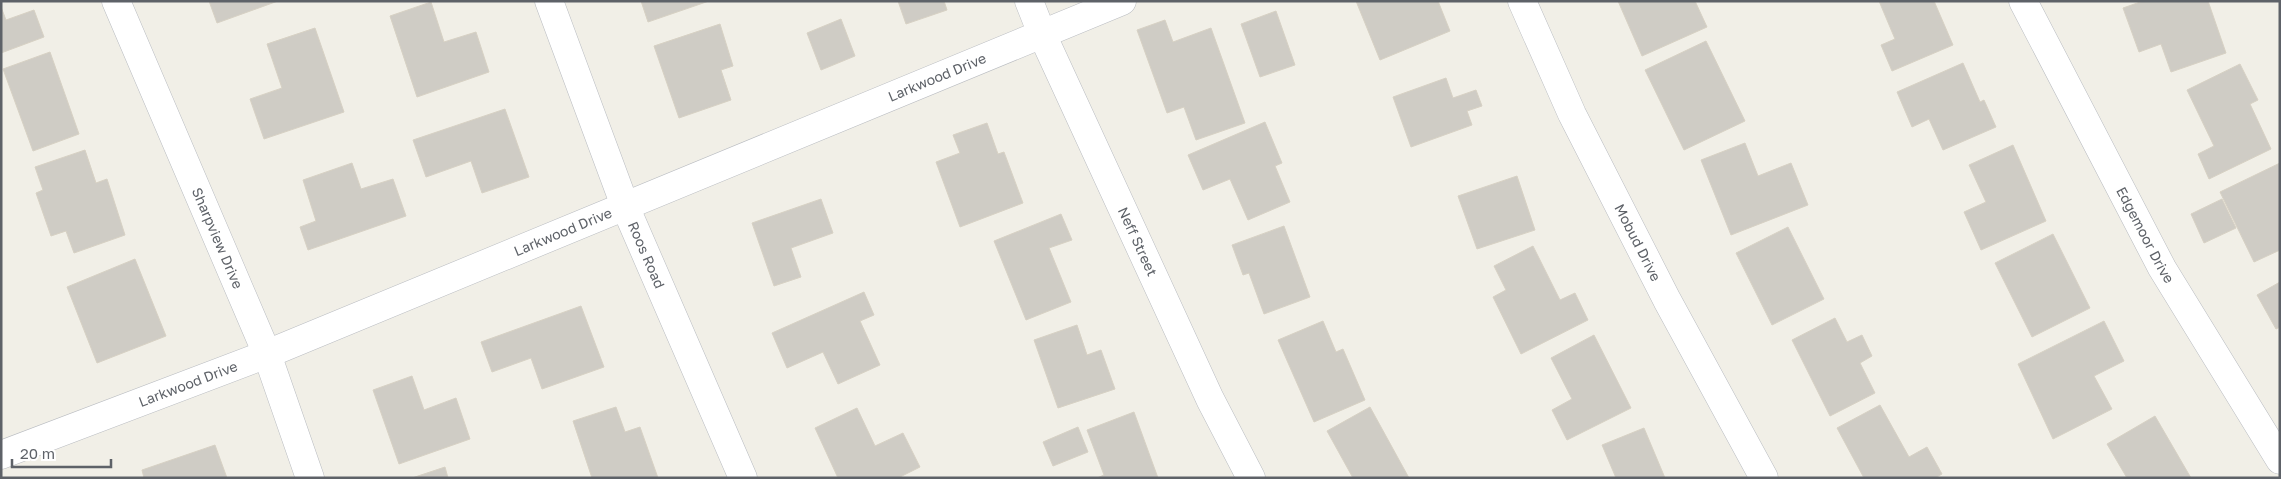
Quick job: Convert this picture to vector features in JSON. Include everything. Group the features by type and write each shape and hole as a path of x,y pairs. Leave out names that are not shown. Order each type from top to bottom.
{"street":[{"name":"Sharpview Drive","path":"116,1 267,354 310,478"},
{"name":"Roos Road","path":"549,1 625,206 743,478"},
{"name":"Neff Street","path":"1029,1 1042,34 1210,399 1251,478"},
{"name":"Larkwood Drive","path":"1,456 267,354 1122,1"},
{"name":"Mobud Drive","path":"1522,1 1576,122 1667,300 1764,478"},
{"name":"Edgemoor Drive","path":"2023,1 2162,268 2280,460"}],"building":[{"path":"209,1 278,1 217,23"},
{"path":"641,1 709,1 648,22"},
{"path":"898,1 944,1 947,10 906,24"},
{"path":"1356,1 1438,1 1450,31 1380,60"},
{"path":"1618,1 1695,1 1707,27 1642,56"},
{"path":"1879,1 1934,1 1953,45 1892,71 1881,45 1895,39"},
{"path":"2143,1 2208,1 2226,53 2171,72 2161,44 2139,52 2123,8"},
{"path":"431,2 444,42 476,32 489,72 417,97 390,16"},
{"path":"1,7 6,20 34,10 44,37 1,53"},
{"path":"1276,11 1295,65 1260,77 1241,24"},
{"path":"841,19 855,56 821,70 807,33"},
{"path":"1165,20 1173,42 1211,28 1245,123 1196,140 1184,107 1167,113 1137,30"},
{"path":"720,24 733,66 721,70 731,100 679,118 654,46"},
{"path":"315,28 344,112 264,139 250,99 282,88 267,44"},
{"path":"1706,41 1745,121 1684,150 1645,70"},
{"path":"50,52 79,134 33,151 3,69"},
{"path":"1963,63 1980,102 1984,100 1996,127 1943,150 1929,119 1912,127 1897,92"},
{"path":"2240,64 2258,100 2250,104 2271,149 2209,179 2198,154 2214,146 2187,90"},
{"path":"1446,78 1453,98 1476,90 1482,106 1467,111 1472,125 1411,147 1393,97"},
{"path":"505,109 529,177 482,193 471,161 426,177 413,140"},
{"path":"1265,122 1282,163 1275,166 1290,202 1248,220 1230,179 1203,190 1188,155"},
{"path":"987,123 998,154 1004,152 1023,203 960,227 936,162 960,153 953,135"},
{"path":"1745,143 1758,176 1791,163 1808,205 1731,235 1701,160"},
{"path":"2013,145 2046,221 1981,250 1964,212 1986,202 1969,165"},
{"path":"85,150 96,183 107,179 125,235 74,253 66,231 51,236 36,193 43,190 35,167"},
{"path":"352,163 361,189 393,179 406,216 308,250 300,227 316,221 303,180"},
{"path":"2280,163 2280,250 2254,262 2220,192"},
{"path":"1517,176 1535,230 1477,249 1458,196"},
{"path":"821,199 833,233 791,248 801,277 774,286 752,223"},
{"path":"2222,199 2236,228 2204,243 2191,214"},
{"path":"1061,214 1072,240 1049,248 1071,302 1026,320 994,241"},
{"path":"1284,226 1310,297 1264,314 1249,273 1243,275 1232,245"},
{"path":"1788,227 1824,299 1772,325 1736,253"},
{"path":"2053,234 2090,308 2032,337 1995,263"},
{"path":"1533,246 1560,300 1575,293 1588,320 1521,354 1493,297 1506,290 1494,266"},
{"path":"135,259 166,336 97,363 67,287"},
{"path":"2280,282 2280,327 2276,329 2257,295"},
{"path":"864,292 874,315 860,321 880,365 838,384 823,352 787,368 772,333"},
{"path":"581,306 604,367 542,389 531,358 492,372 481,342"},
{"path":"1835,318 1847,342 1862,335 1872,356 1860,363 1875,393 1830,416 1792,340"},
{"path":"1323,321 1336,352 1343,349 1365,400 1314,422 1278,340"},
{"path":"2104,321 2124,361 2094,376 2112,409 2053,439 2018,364"},
{"path":"1077,325 1087,355 1101,350 1115,389 1058,408 1034,340"},
{"path":"1594,335 1631,408 1567,440 1552,410 1572,399 1551,358"},
{"path":"412,376 424,410 456,398 470,439 399,464 373,390"},
{"path":"1880,405 1909,457 1927,447 1942,474 1935,478 1864,478 1837,428"},
{"path":"616,407 625,432 640,427 658,478 592,478 573,421"},
{"path":"1370,407 1409,478 1353,478 1327,431"},
{"path":"857,408 875,446 903,433 920,467 898,478 838,478 815,428"},
{"path":"1134,412 1158,478 1097,478 1104,475 1087,430"},
{"path":"2155,416 2191,478 2127,478 2107,444"},
{"path":"1078,427 1088,452 1053,466 1043,442"},
{"path":"1644,428 1665,478 1616,478 1602,445"},
{"path":"215,445 227,478 144,478 142,470"},
{"path":"445,467 448,478 412,478"}]}
